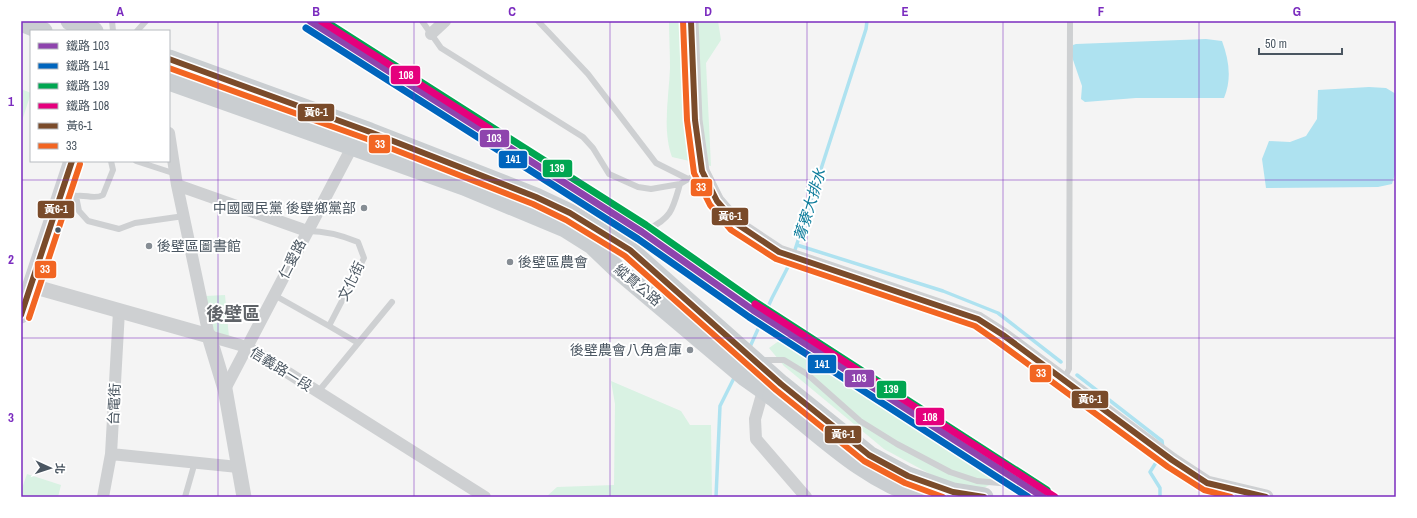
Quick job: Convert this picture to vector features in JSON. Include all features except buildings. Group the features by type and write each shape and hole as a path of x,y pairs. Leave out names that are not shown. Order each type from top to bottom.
{"main road":[{"path":"70,21 92,30"},
{"path":"21,22 41,30"},
{"name":"縱貫公路","path":"170,59 360,128 565,228 592,245 745,377 772,390"},
{"name":"縱貫公路","path":"170,81 352,147 536,197 570,213 630,250 756,360"},
{"path":"21,315 69,194 72,162"},
{"path":"756,360 772,390 865,470 909,493 923,497"},
{"path":"772,390 870,455 908,476 953,492 984,497"}],"street":[{"path":"431,34 445,21"},
{"path":"691,21 695,120 702,171 717,201 737,224 779,252 978,319 1003,335 1063,381 1172,460 1208,483 1266,497"},
{"name":"仁愛路","path":"225,389 352,147 360,128"},
{"path":"170,140 176,180 208,336 225,389 244,497"},
{"name":"文化街","path":"176,180 307,231"},
{"name":"信義路一段","path":"32,286 247,347 485,497"},
{"name":"台電街","path":"103,497 111,454 119,311"},
{"path":"772,390 755,419 756,439 806,497"},
{"path":"111,454 238,467"}],"lane":[{"path":"138,30 146,21"},
{"path":"422,21 441,48 583,137 593,148 609,174 638,187 651,189 680,184 702,171"},
{"path":"538,21 588,74 656,163 688,179"},
{"path":"1063,381 1069,369 1070,21"},
{"path":"69,194 82,194 95,197 103,195 114,170 111,162"},
{"path":"138,162 176,180"},
{"path":"630,250 641,240 642,232 645,228 648,229 658,224 671,212 680,184"},
{"path":"69,194 79,211 88,222 119,229 135,223 184,216"},
{"name":"文化街","path":"307,231 322,231 341,235 358,242 364,258 329,326"},
{"path":"274,295 358,343"},
{"path":"318,392 392,302"},
{"path":"756,360 784,360 807,374 860,421 897,444 950,472 977,481 1011,484 1022,497"},
{"path":"772,390 775,398 799,423 865,476 906,497"},
{"path":"185,497 195,462"}],"green space":[{"path":"669,21 718,21 721,40 706,63 711,166 672,157 667,135 670,68"},
{"path":"21,89 30,93 30,96 21,124"},
{"path":"225,295 229,337 214,331 205,296"},
{"path":"783,338 1002,479 973,493 954,487 884,449 784,366 769,348"},
{"path":"611,381 681,411 690,425 711,425 712,497 546,497 557,487 614,485 615,404"},
{"path":"27,474 61,485 58,497 21,497 21,491"}],"water":[{"path":"1206,39 1222,41 1229,70 1228,84 1224,98 1136,98 1085,102 1081,99 1082,86 1071,54 1073,45"},
{"path":"1369,87 1386,88 1396,94 1396,171 1392,184 1378,187 1266,188 1262,159 1269,141 1290,142 1306,136 1317,119 1318,90"}],"waterway":[{"name":"菁寮大排水","path":"794,253 866,29 867,21"},
{"path":"797,245 943,291 998,313 1061,362"},
{"name":"菁寮大排水","path":"749,349 772,298 791,261"},
{"path":"1077,375 1162,441 1163,448"},
{"name":"菁寮大排水","path":"716,497 720,406 735,376"},
{"path":"1157,461 1150,472 1160,488 1160,497"}],"railway":[{"path":"490,129 645,228 755,304"}],"rail line":[{"name":"103","path":"310,21 642,232 753,310 1043,497"},
{"name":"108","path":"321,21 490,129"},
{"name":"139","path":"325,21 646,225 757,303 1047,490"},
{"name":"141","path":"306,28 638,239 749,317 1028,497"},
{"name":"108","path":"755,304 1055,497"}],"transit line":[{"name":"33","path":"683,21 687,120 694,173 710,205 731,230 776,259 975,326 1168,467 1204,490 1231,497"},
{"name":"黃6-1","path":"691,21 695,120 702,171 717,201 737,224 779,252 978,319 1003,335 1172,460 1207,483 1266,497"},
{"name":"黃6-1","path":"170,59 370,132 536,197 570,213 630,250 781,384 869,455 908,476 953,492 984,497"},
{"name":"33","path":"170,68 367,139 533,204 566,220 625,256 776,390 864,461 905,483 943,497"},
{"name":"黃6-1","path":"21,315 72,162"},
{"name":"33","path":"29,318 80,164"}],"place":[{"name":"中國國民黨 後壁鄉黨部","path":"364,208"},
{"name":"後壁區圖書館","path":"149,246"},
{"name":"後壁區農會","path":"510,262"},
{"name":"後壁農會八角倉庫","path":"690,350"}],"district":[{"name":"後壁區","path":"233,314"}]}
